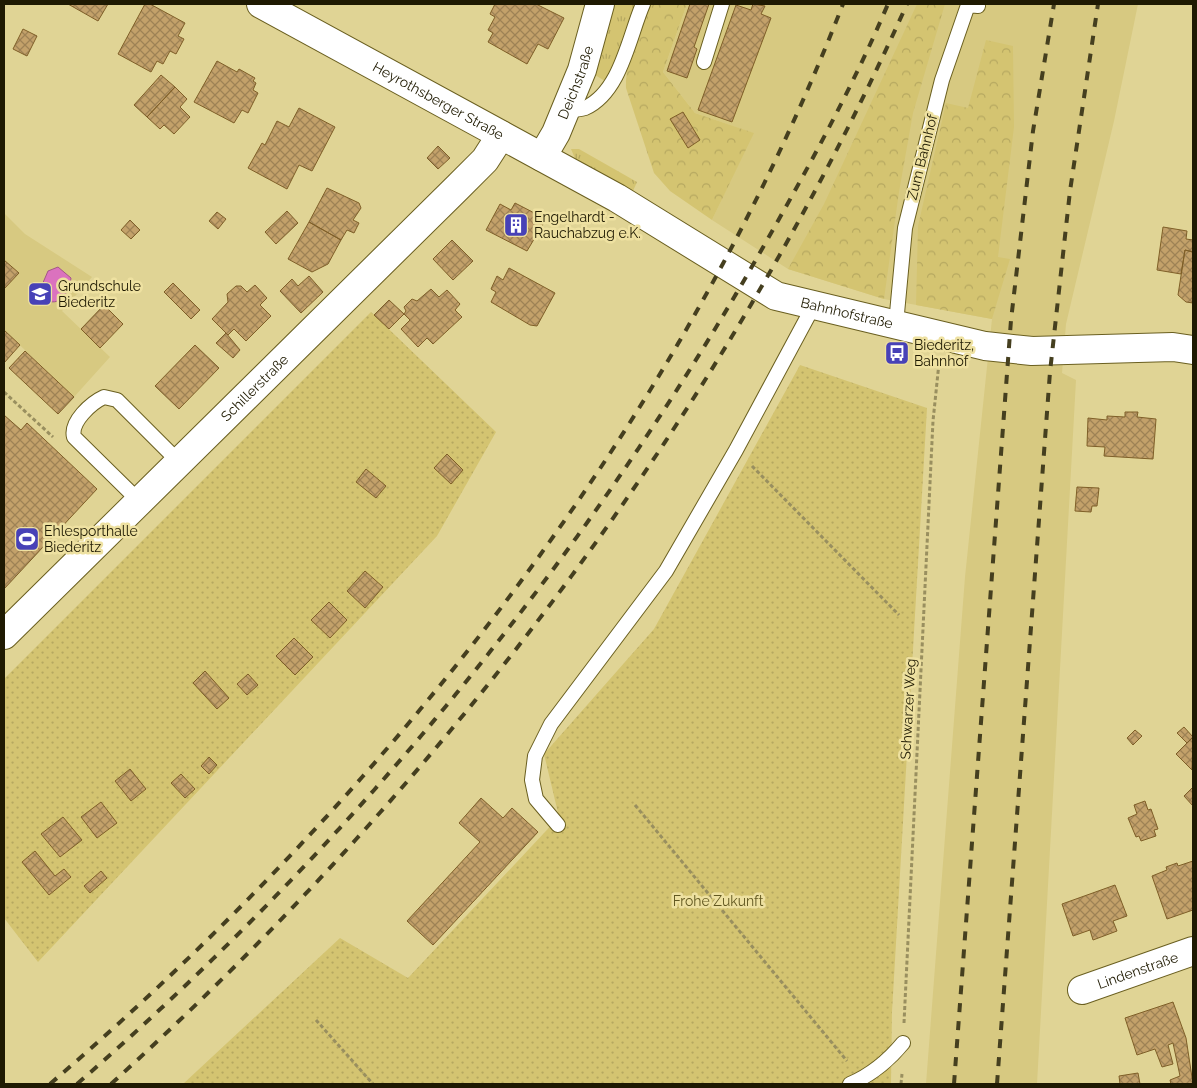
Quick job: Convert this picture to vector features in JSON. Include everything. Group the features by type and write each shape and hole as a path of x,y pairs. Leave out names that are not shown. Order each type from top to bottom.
{"street":[{"name":"Heyrothsberger Straße","path":"260,4 617,198"},
{"name":"Deichstraße","path":"542,157 566,110 587,55 590,36 600,4"},
{"name":"Schillerstraße","path":"4,635 476,169 494,148 501,136"},
{"name":"Bahnhofstraße","path":"617,198 776,296 985,346 1032,351 1145,348 1193,350"},
{"name":"Lindenstraße","path":"1082,990 1193,951"}],"lane":[{"path":"566,110 584,108 598,100 622,65 644,4"},
{"path":"704,62 722,4"},
{"name":"Zum Bahnhof","path":"896,324 905,228 968,5 978,6"},
{"path":"558,825 536,799 532,780 535,756 551,724 666,571 736,450 814,305"},
{"path":"140,502 74,437 72,430 74,425 94,402 104,397 116,400 180,463"},
{"path":"856,1082 893,1056 903,1043"}],"path":[{"name":"Schwarzer Weg","path":"901,1084 933,422 941,334"},
{"path":"736,450 899,615"},
{"path":"635,805 856,1082"},
{"path":"316,1020 373,1084"}],"shaded area":[{"path":"687,4 1138,4 1114,121 1066,324 1062,373 1076,380 1037,1084 926,1084 965,577 992,319 884,299 788,269 712,220 753,133 695,113 663,72"},
{"name":"Grundschule Biederitz","path":"4,213 25,234 92,277 62,311 110,357 74,397 4,330"},
{"path":"58,267 71,278 70,285 64,296 55,302 44,298 39,292 48,271"}],"green space":[{"path":"613,4 636,4 616,60 605,81 595,75"},
{"path":"649,4 687,4 663,72 695,113 754,133 712,220 670,191 654,173 626,88 630,56"},
{"path":"917,4 945,4 913,113 899,192 884,299 788,269 824,204"},
{"path":"986,40 1013,46 1014,127 998,257 1010,259 992,319 916,305 918,226 946,103 968,108"},
{"path":"571,149 579,149 637,182 633,191 576,161"},
{"path":"371,312 496,432 437,536 38,962 4,918 4,679"},
{"name":"Frohe Zukunft","path":"800,365 927,408 892,1012 891,1084 183,1084 340,938 408,978 559,817 544,754 654,629"}],"building":[{"path":"68,4 108,4 98,21"},
{"path":"145,4 150,4 185,23 178,36 184,39 176,54 170,51 163,64 157,61 151,72 118,54"},
{"path":"495,4 536,4 564,18 548,49 538,44 527,64 488,42 493,33 488,30 495,17 490,14"},
{"path":"690,4 709,4 694,47 697,49 687,78 667,71"},
{"path":"753,4 765,6 761,14 771,18 732,122 698,110 736,5 751,10"},
{"path":"23,29 37,36 27,56 13,49"},
{"path":"217,61 237,72 239,69 255,78 253,81 256,83 253,90 258,93 248,113 242,110 234,123 194,102"},
{"path":"161,75 175,87 147,117 134,105"},
{"path":"175,87 187,99 180,107 190,117 174,134 164,125 160,129 147,117"},
{"path":"299,108 335,127 312,171 299,165 287,189 248,168 262,143 265,145 277,121 289,127"},
{"path":"683,112 700,140 688,148 670,119"},
{"path":"438,146 450,158 438,169 427,158"},
{"path":"327,188 359,203 361,208 353,220 359,223 354,233 347,230 341,240 309,222"},
{"name":"Engelhardt - Rauchabzug e.K.","path":"515,203 546,219 527,251 486,230 500,204 511,210"},
{"path":"287,211 298,223 276,244 265,232"},
{"path":"217,212 226,219 218,229 209,221"},
{"path":"130,220 140,230 131,239 121,230"},
{"path":"309,222 341,240 328,264 312,272 288,259"},
{"path":"1163,227 1187,231 1186,239 1193,240 1193,252 1185,250 1181,274 1157,270"},
{"path":"452,240 473,261 453,280 433,259"},
{"path":"1185,250 1193,252 1193,303 1186,302 1178,295"},
{"path":"4,260 19,273 4,289"},
{"path":"509,268 555,293 537,326 530,325 491,302 496,292 491,289 497,276 503,280"},
{"path":"309,276 323,292 301,313 280,291 292,279 298,286"},
{"path":"173,283 200,310 191,319 164,292"},
{"path":"255,285 267,298 260,305 271,316 246,341 234,329 228,335 212,319 228,302 227,294 236,286 241,286 247,292"},
{"path":"431,289 439,297 447,290 460,304 455,310 462,317 433,344 427,338 418,347 401,329 410,320 404,314 406,311 404,307 412,299 417,301"},
{"path":"389,300 404,314 389,329 374,315"},
{"path":"104,305 123,324 100,348 81,329"},
{"path":"4,330 20,345 4,363"},
{"path":"226,333 240,350 233,358 216,343"},
{"path":"195,345 219,368 179,409 155,386"},
{"path":"25,351 74,397 58,414 9,368"},
{"path":"1125,412 1138,412 1137,417 1156,419 1153,459 1104,456 1105,447 1087,446 1088,418 1107,420 1107,416 1125,417"},
{"name":"Ehlesporthalle Biederitz","path":"4,415 21,430 27,423 97,489 4,589"},
{"path":"447,454 463,470 451,484 434,468"},
{"path":"366,469 386,486 376,498 356,482"},
{"path":"1077,487 1099,488 1097,506 1092,506 1091,512 1075,511"},
{"path":"365,571 383,587 365,608 347,591"},
{"path":"329,602 347,620 330,638 311,620"},
{"path":"294,638 313,657 295,675 276,656"},
{"path":"205,671 229,698 217,709 193,683"},
{"path":"248,674 258,685 247,695 237,684"},
{"path":"1184,727 1193,737 1187,743 1177,733"},
{"path":"1135,730 1142,736 1133,745 1127,738"},
{"path":"1193,739 1192,770 1176,754"},
{"path":"209,757 217,765 209,774 201,766"},
{"path":"130,769 146,789 131,801 115,781"},
{"path":"181,774 195,789 185,798 171,783"},
{"path":"1193,787 1193,806 1184,796"},
{"path":"481,798 503,818 512,808 538,832 433,945 407,921 480,842 459,823"},
{"path":"1145,801 1148,810 1151,809 1158,829 1154,830 1156,836 1141,841 1139,836 1136,837 1128,818 1137,814 1134,805"},
{"path":"101,802 117,823 97,838 81,817"},
{"path":"63,817 82,840 60,857 41,834"},
{"path":"35,851 55,876 64,869 71,877 49,895 22,862"},
{"path":"1193,861 1193,910 1167,919 1152,876 1167,870 1166,867 1177,863 1178,866"},
{"path":"101,871 107,878 90,893 84,886"},
{"path":"1115,885 1127,916 1113,921 1117,931 1093,940 1090,930 1073,936 1062,904"},
{"path":"1173,1002 1186,1038 1193,1084 1171,1084 1170,1080 1180,1076 1173,1043 1168,1045 1173,1064 1162,1067 1155,1049 1137,1055 1125,1018"},
{"path":"1138,1073 1140,1084 1120,1084 1119,1076"}],"railway":[{"path":"50,1084 175,971 295,851 408,725 513,592 610,453 698,309 776,159 843,4"},
{"path":"77,1084 175,996 268,903 358,807 444,708 526,605 604,499 677,389 746,277 839,108 888,4"},
{"path":"111,1084 234,968 350,846 461,718 565,585 662,447 752,304 833,156 907,4"},
{"path":"954,1084 1011,320 1033,131 1054,4"},
{"path":"997,1084 1050,372 1070,191 1098,4"}],"place":[{"name":"Engelhardt - Rauchabzug e.K.","path":"516,225"},
{"name":"Grundschule Biederitz","path":"40,294"},
{"name":"Biederitz, Bahnhof","path":"897,353"},
{"name":"Ehlesporthalle Biederitz","path":"27,539"}]}
